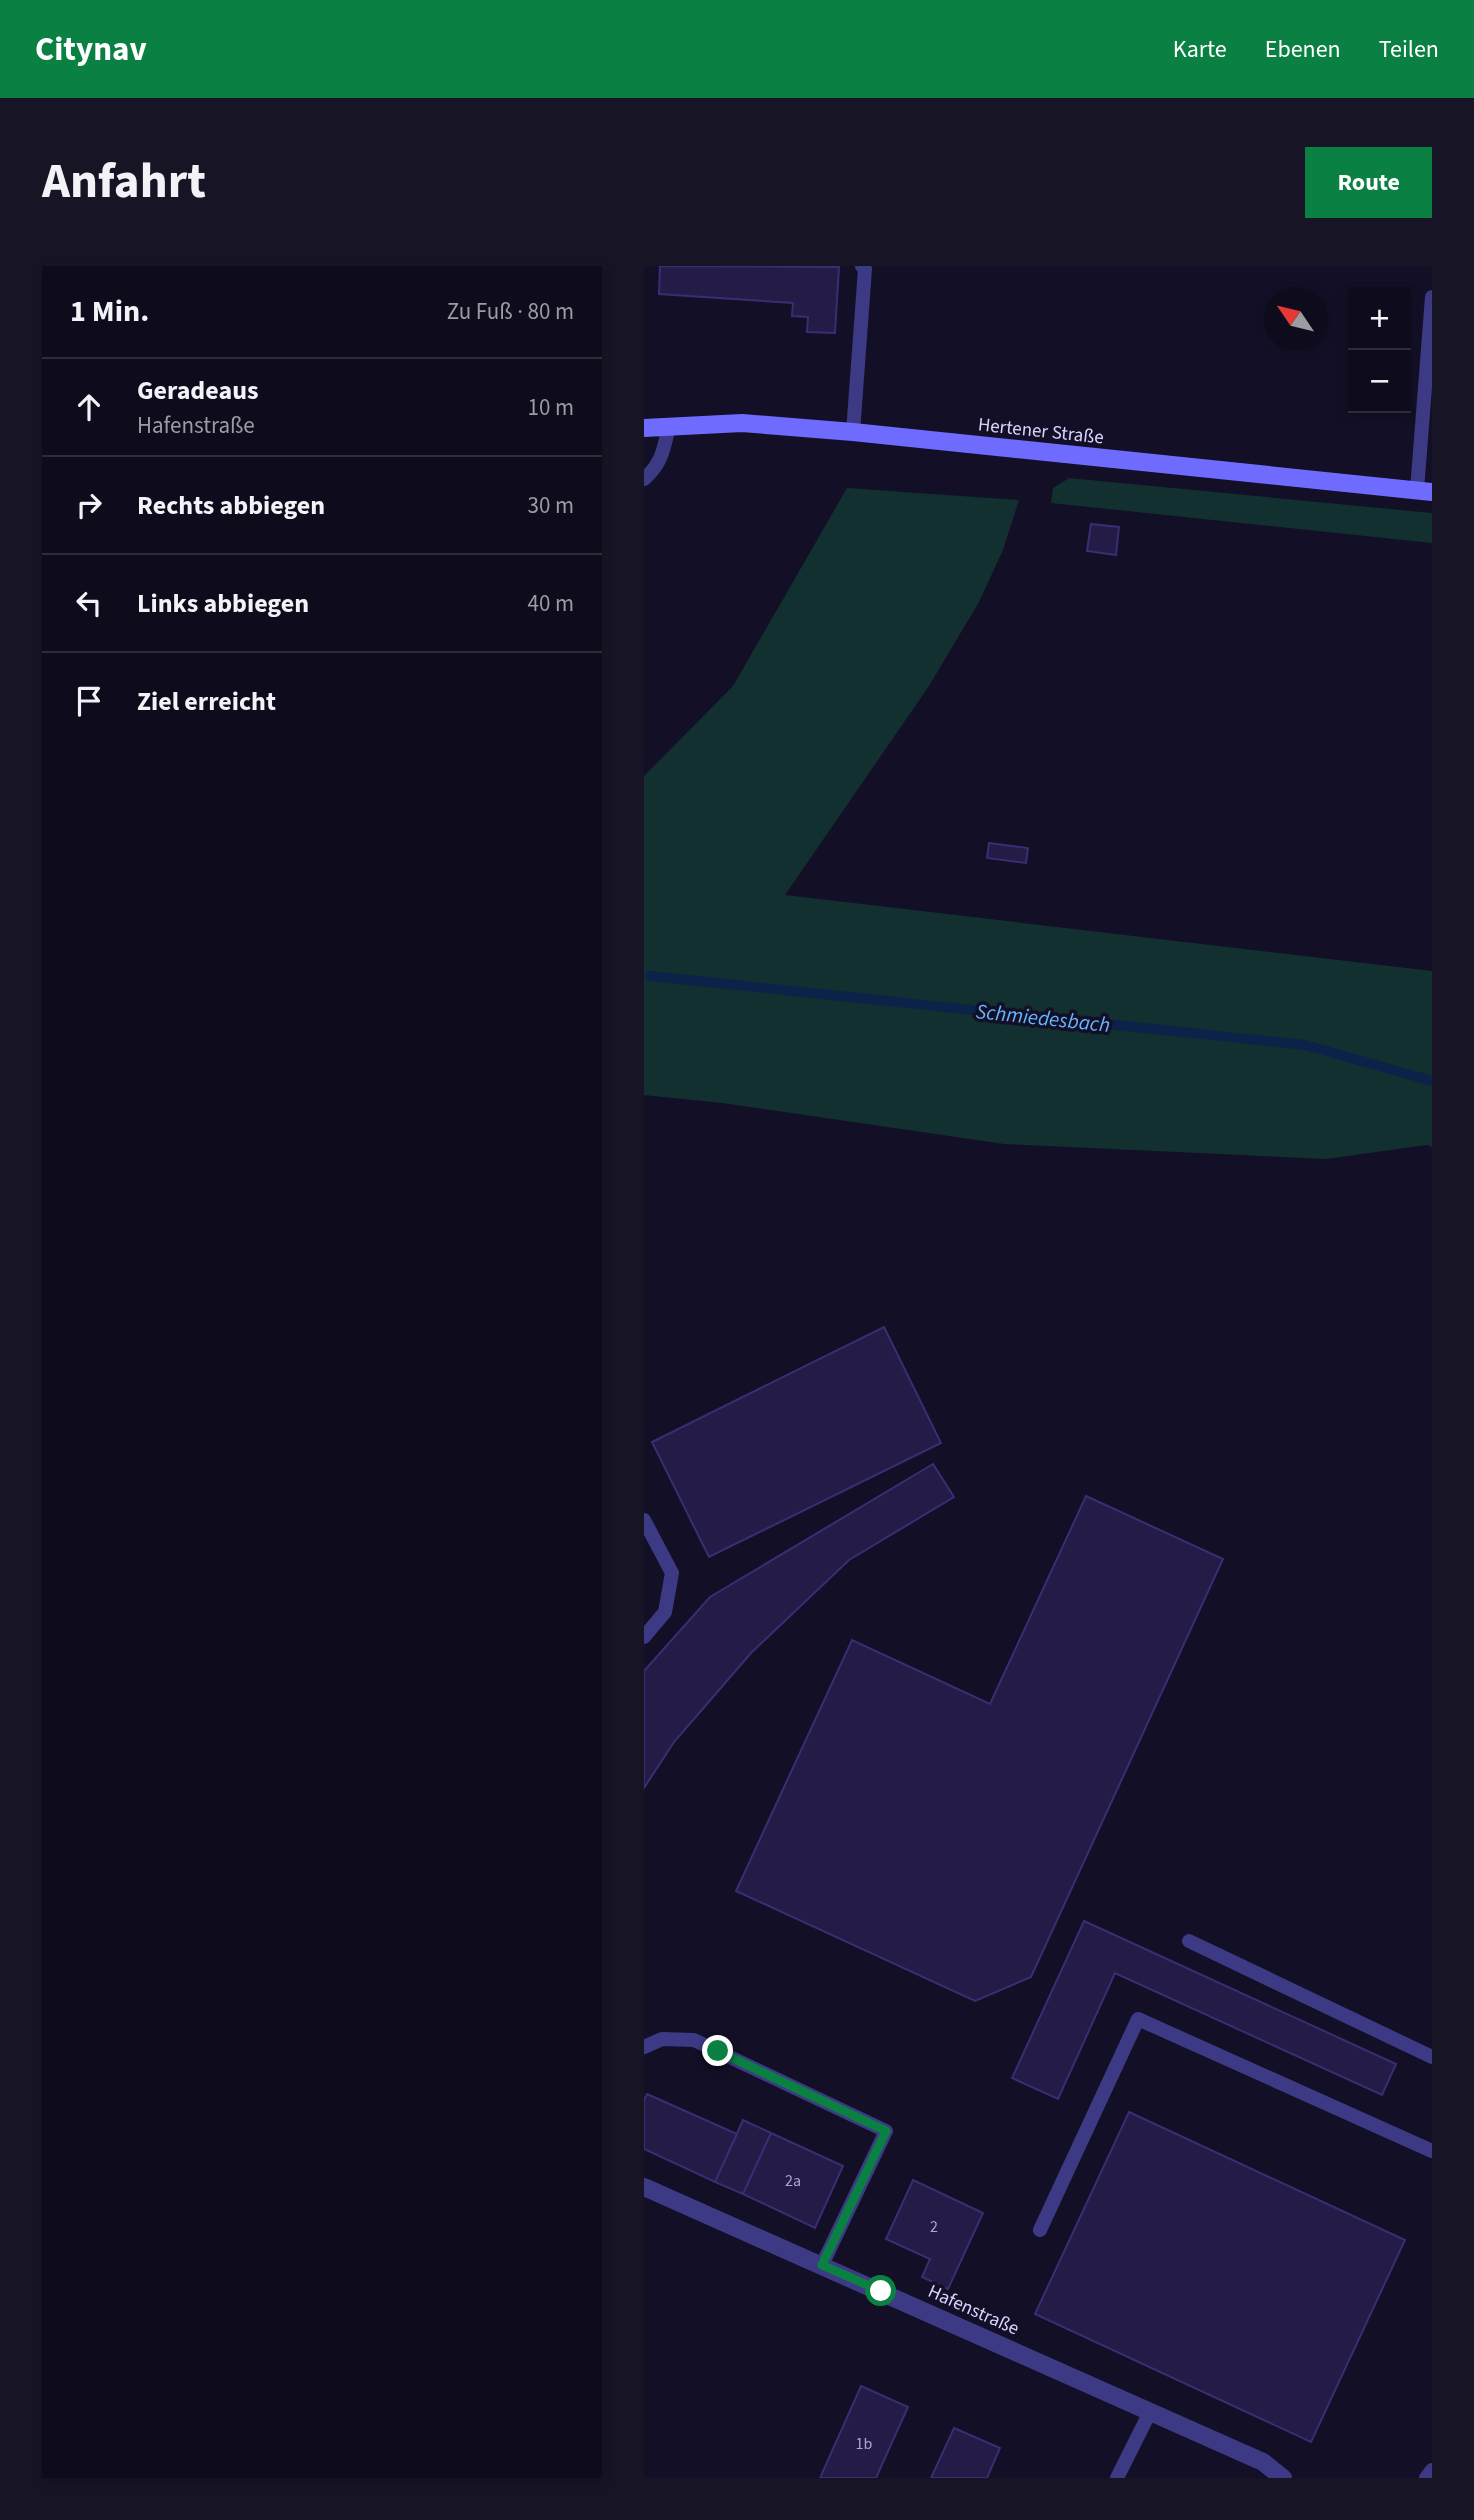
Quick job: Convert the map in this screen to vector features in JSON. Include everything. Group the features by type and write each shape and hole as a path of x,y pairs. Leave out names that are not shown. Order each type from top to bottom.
{"main road":[{"name":"Hertener Straße","path":"644,428 742,423 1425,491"}],"street":[{"name":"Hafenstraße","path":"644,2187 1263,2462 1280,2477"}],"lane":[{"path":"853,432 865,269 862,266"},
{"path":"1425,491 1432,297"},
{"path":"644,479 656,469 663,455 669,426"},
{"path":"644,1520 672,1573 665,1612 644,1636"},
{"path":"1189,1941 1432,2057"},
{"path":"1040,2230 1138,2019 1432,2151"},
{"path":"644,2047 662,2039 694,2040 886,2131 822,2265"},
{"path":"1117,2478 1150,2412"},
{"path":"1426,2478 1432,2470"}],"green space":[{"path":"1069,478 1432,513 1432,543 1051,503 1053,488"},
{"path":"847,488 1019,500 1003,550 979,602 929,686 785,895 1432,971 1432,1147 1427,1145 1326,1159 1004,1144 722,1103 644,1095 644,776 733,686"}],"building":[{"path":"660,266 839,267 835,333 807,332 808,317 792,316 793,303 659,294"},
{"path":"1091,524 1119,527 1116,555 1087,551"},
{"path":"989,843 1028,848 1026,863 987,858"},
{"path":"884,1327 941,1443 709,1557 652,1442"},
{"path":"933,1464 954,1497 849,1560 751,1653 674,1742 644,1788 644,1671 710,1597"},
{"path":"1086,1496 1223,1559 1031,1977 975,2001 736,1891 852,1640 990,1704"},
{"path":"1084,1921 1396,2064 1382,2095 1115,1973 1058,2099 1012,2078"},
{"path":"647,2094 737,2134 715,2182 644,2149 644,2100"},
{"path":"1129,2112 1405,2240 1311,2442 1035,2314"},
{"path":"743,2120 771,2133 743,2194 715,2182"},
{"path":"771,2133 843,2166 815,2228 743,2194"},
{"path":"913,2180 983,2213 948,2289 922,2277 930,2259 886,2239"},
{"path":"861,2386 908,2407 876,2478 820,2478"},
{"path":"954,2428 1000,2448 987,2478 931,2478"}],"waterway":[{"name":"Schmiedesbach","path":"650,976 1305,1045 1432,1081"}],"route":[{"path":"718,2051 886,2131 822,2265 881,2291"}]}
